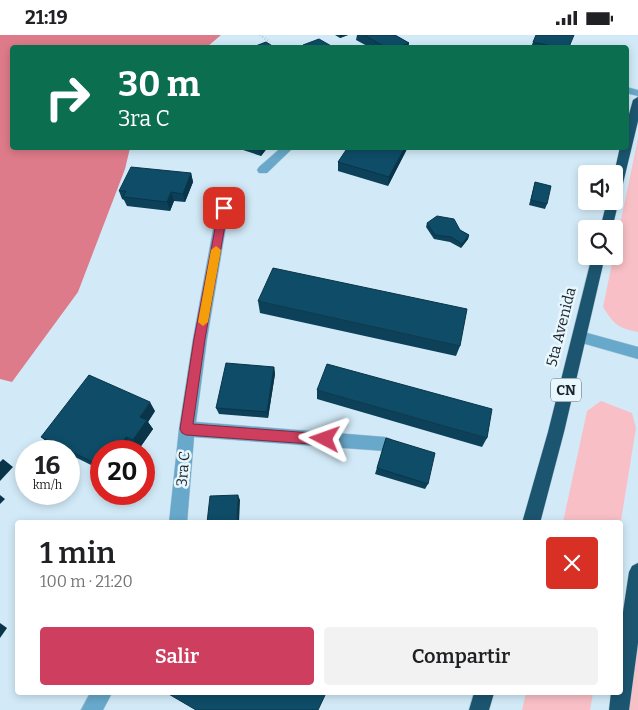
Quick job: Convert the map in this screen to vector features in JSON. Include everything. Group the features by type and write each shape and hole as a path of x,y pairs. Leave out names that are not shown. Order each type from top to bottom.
{"highway":[{"path":"629,135 638,100"},
{"path":"622,165 625,150"},
{"name":"5ta Avenida","path":"532,520 597,265"},
{"path":"623,681 638,571"},
{"path":"479,710 483,695"},
{"path":"619,710 621,695"}],"street":[{"path":"263,170 286,150"},
{"name":"3ra C","path":"178,520 186,429 224,208"},
{"path":"580,337 638,353"},
{"path":"186,429 384,444"},
{"path":"91,710 101,695"}],"path":[{"path":"260,35 270,42"}],"shaded area":[{"path":"0,35 221,35 209,45 10,45 10,150 130,150 125,169 78,292 12,382 0,379"},
{"path":"638,138 638,332 621,327 610,318 603,307 612,265 623,265 623,220 621,220"},
{"path":"601,401 632,413 636,428 621,520 563,520 587,411"},
{"path":"638,572 638,710 619,710 621,695 623,695 623,681"},
{"path":"526,695 593,695 590,710 522,710"}],"building":[{"path":"364,35 395,35 409,43 404,45 382,45"},
{"path":"536,35 574,35 570,45 547,45 533,42"},
{"path":"319,39 330,45 303,45"},
{"path":"266,42 271,45 258,45"},
{"path":"346,150 403,150 389,177 338,162"},
{"path":"131,167 191,173 183,194 171,192 167,202 123,197 126,191 119,191"},
{"path":"535,182 551,186 547,204 531,200"},
{"path":"437,216 454,219 460,230 469,235 462,244 451,237 435,235 427,223"},
{"path":"273,268 467,309 460,346 258,301"},
{"path":"226,363 274,367 267,412 216,408"},
{"path":"327,364 492,409 487,438 317,390"},
{"path":"89,375 150,402 140,417 147,420 133,440 126,437 124,440 90,440 90,461 80,456 80,440 47,440 41,437"},
{"path":"386,438 435,453 428,484 377,468"},
{"path":"238,495 237,520 207,520 210,496"},
{"path":"170,695 325,695 318,710 196,710"}],"slow traffic":[{"path":"203,322 216,250"}],"route":[{"path":"224,208 186,429 325,439"}]}
